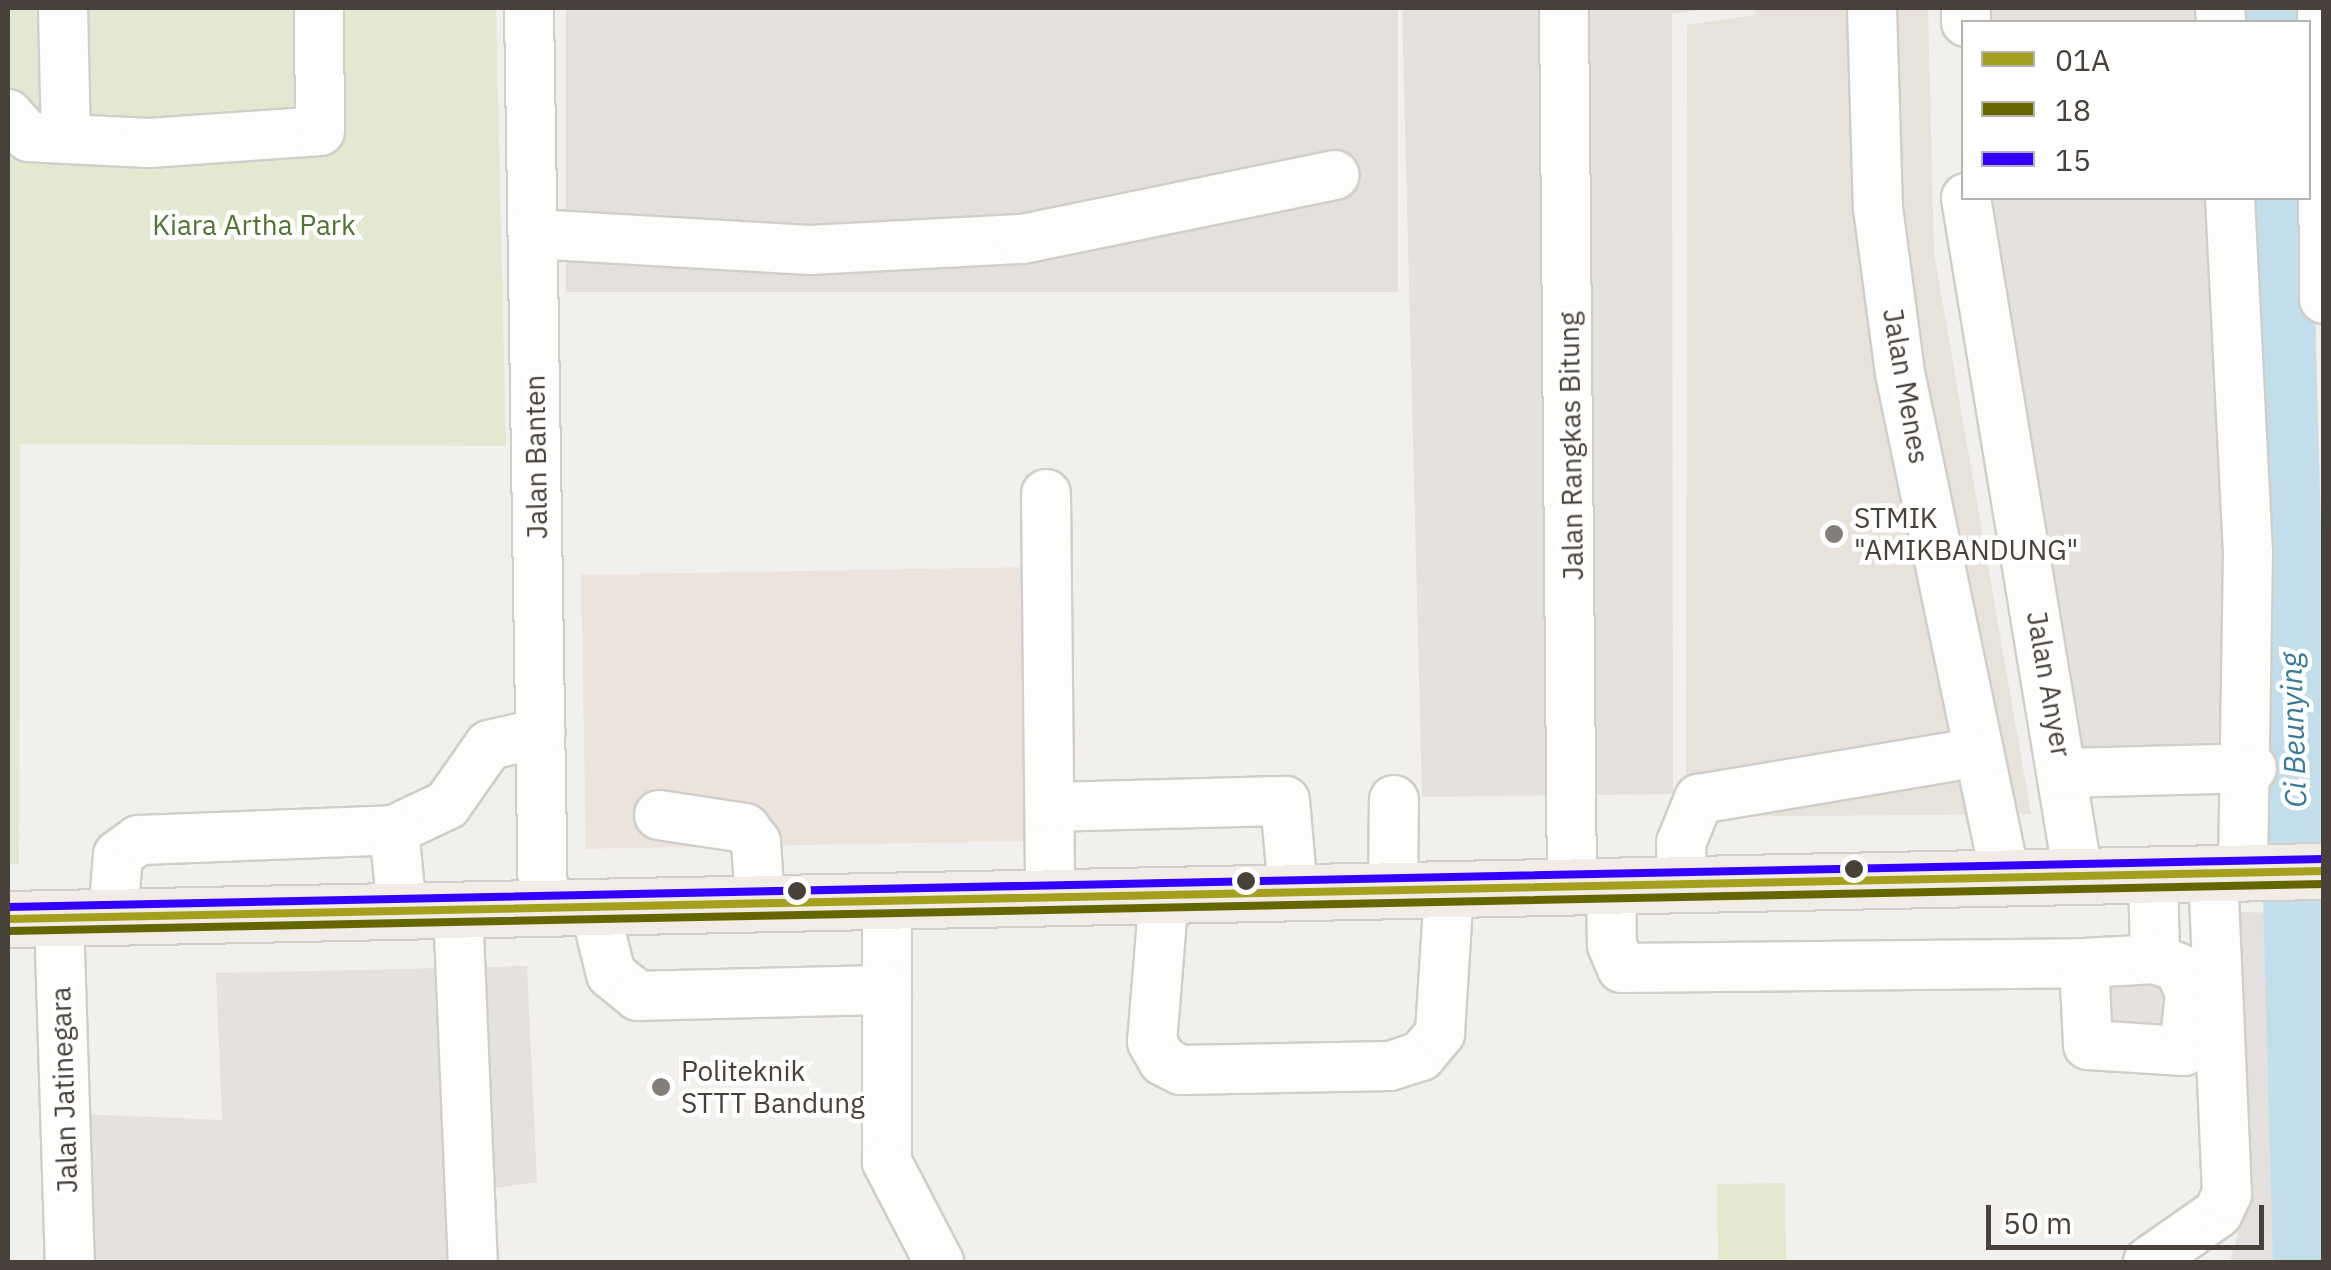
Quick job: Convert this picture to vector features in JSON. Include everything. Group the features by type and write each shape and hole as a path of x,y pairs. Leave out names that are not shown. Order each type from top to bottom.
{"main road":[{"path":"33,919 2324,871"}],"street":[{"path":"63,8 66,139"},
{"path":"8,114 29,137 320,131 319,8"},
{"name":"Jalan Banten","path":"529,8 540,733 569,907 611,974 638,996 887,990"},
{"name":"Jalan Rangkas Bitung","path":"1564,8 1591,885 1622,968 2084,963"},
{"name":"Jalan Menes","path":"1872,8 1878,208 1900,373 2005,876"},
{"path":"2322,8 2324,298"},
{"path":"533,234 810,250 1023,239 1334,175"},
{"name":"Jalan Anyer","path":"1966,200 2078,875"},
{"path":"2148,1262 2218,1213 2227,1194 2236,872 2252,768 2230,200"},
{"path":"1046,494 1050,897"},
{"path":"113,916 118,855 139,840 394,830 447,806 489,746 540,733"},
{"path":"1682,882 1681,843 1698,800 1979,752"},
{"path":"2064,773 2252,768"},
{"path":"1050,807 1285,800 1294,891"},
{"path":"1393,889 1394,800"},
{"path":"660,815 745,828 756,842 760,902"},
{"path":"394,830 402,910"},
{"path":"2153,873 2156,959"},
{"path":"1164,894 1152,1042 1163,1061 1181,1070 1371,1066 1407,1064 1440,1033 1448,888"},
{"path":"887,900 887,1162 939,1262"},
{"path":"458,910 473,1262"},
{"name":"Jalan Jatinegara","path":"33,919 70,1262"},
{"path":"2156,959 2179,968 2190,993 2184,1050 2088,1045 2084,963 2156,959"}],"shaded area":[{"path":"566,8 1398,8 1398,292 566,292"},
{"path":"1402,8 1715,8 1672,14 1673,794 1422,797"},
{"name":"STMIK \"AMIKBANDUNG\"","path":"1755,8 1928,8 1934,253 2031,814 1686,817 1687,25 1754,15"},
{"path":"1973,8 2213,8 2213,20 1973,20"},
{"path":"1988,200 2224,200 2253,745 2082,755"},
{"path":"1032,567 1037,841 586,849 581,575"},
{"path":"2224,912 2323,913 2323,1262 2230,1262 2247,1202"},
{"path":"527,966 537,1182 478,1190 479,1262 80,1262 77,1114 222,1120 216,973"},
{"path":"2090,982 2180,982 2180,1044 2090,1044"}],"green space":[{"name":"Kiara Artha Park","path":"8,8 496,8 506,446 20,444 19,864 8,864"},
{"path":"1785,1183 1786,1262 1718,1262 1717,1184"}],"waterway":[{"name":"Ci Beunying","path":"2273,8 2273,20"},
{"name":"Ci Beunying","path":"2278,200 2307,1262"}],"transit line":[{"name":"15","path":"8,907 2324,859"},
{"name":"01A","path":"8,919 2324,871"},
{"name":"18","path":"8,931 2324,884"}],"place":[{"name":"STMIK \"AMIKBANDUNG\"","path":"1834,534"},
{"name":"Politeknik STTT Bandung","path":"661,1087"}]}
